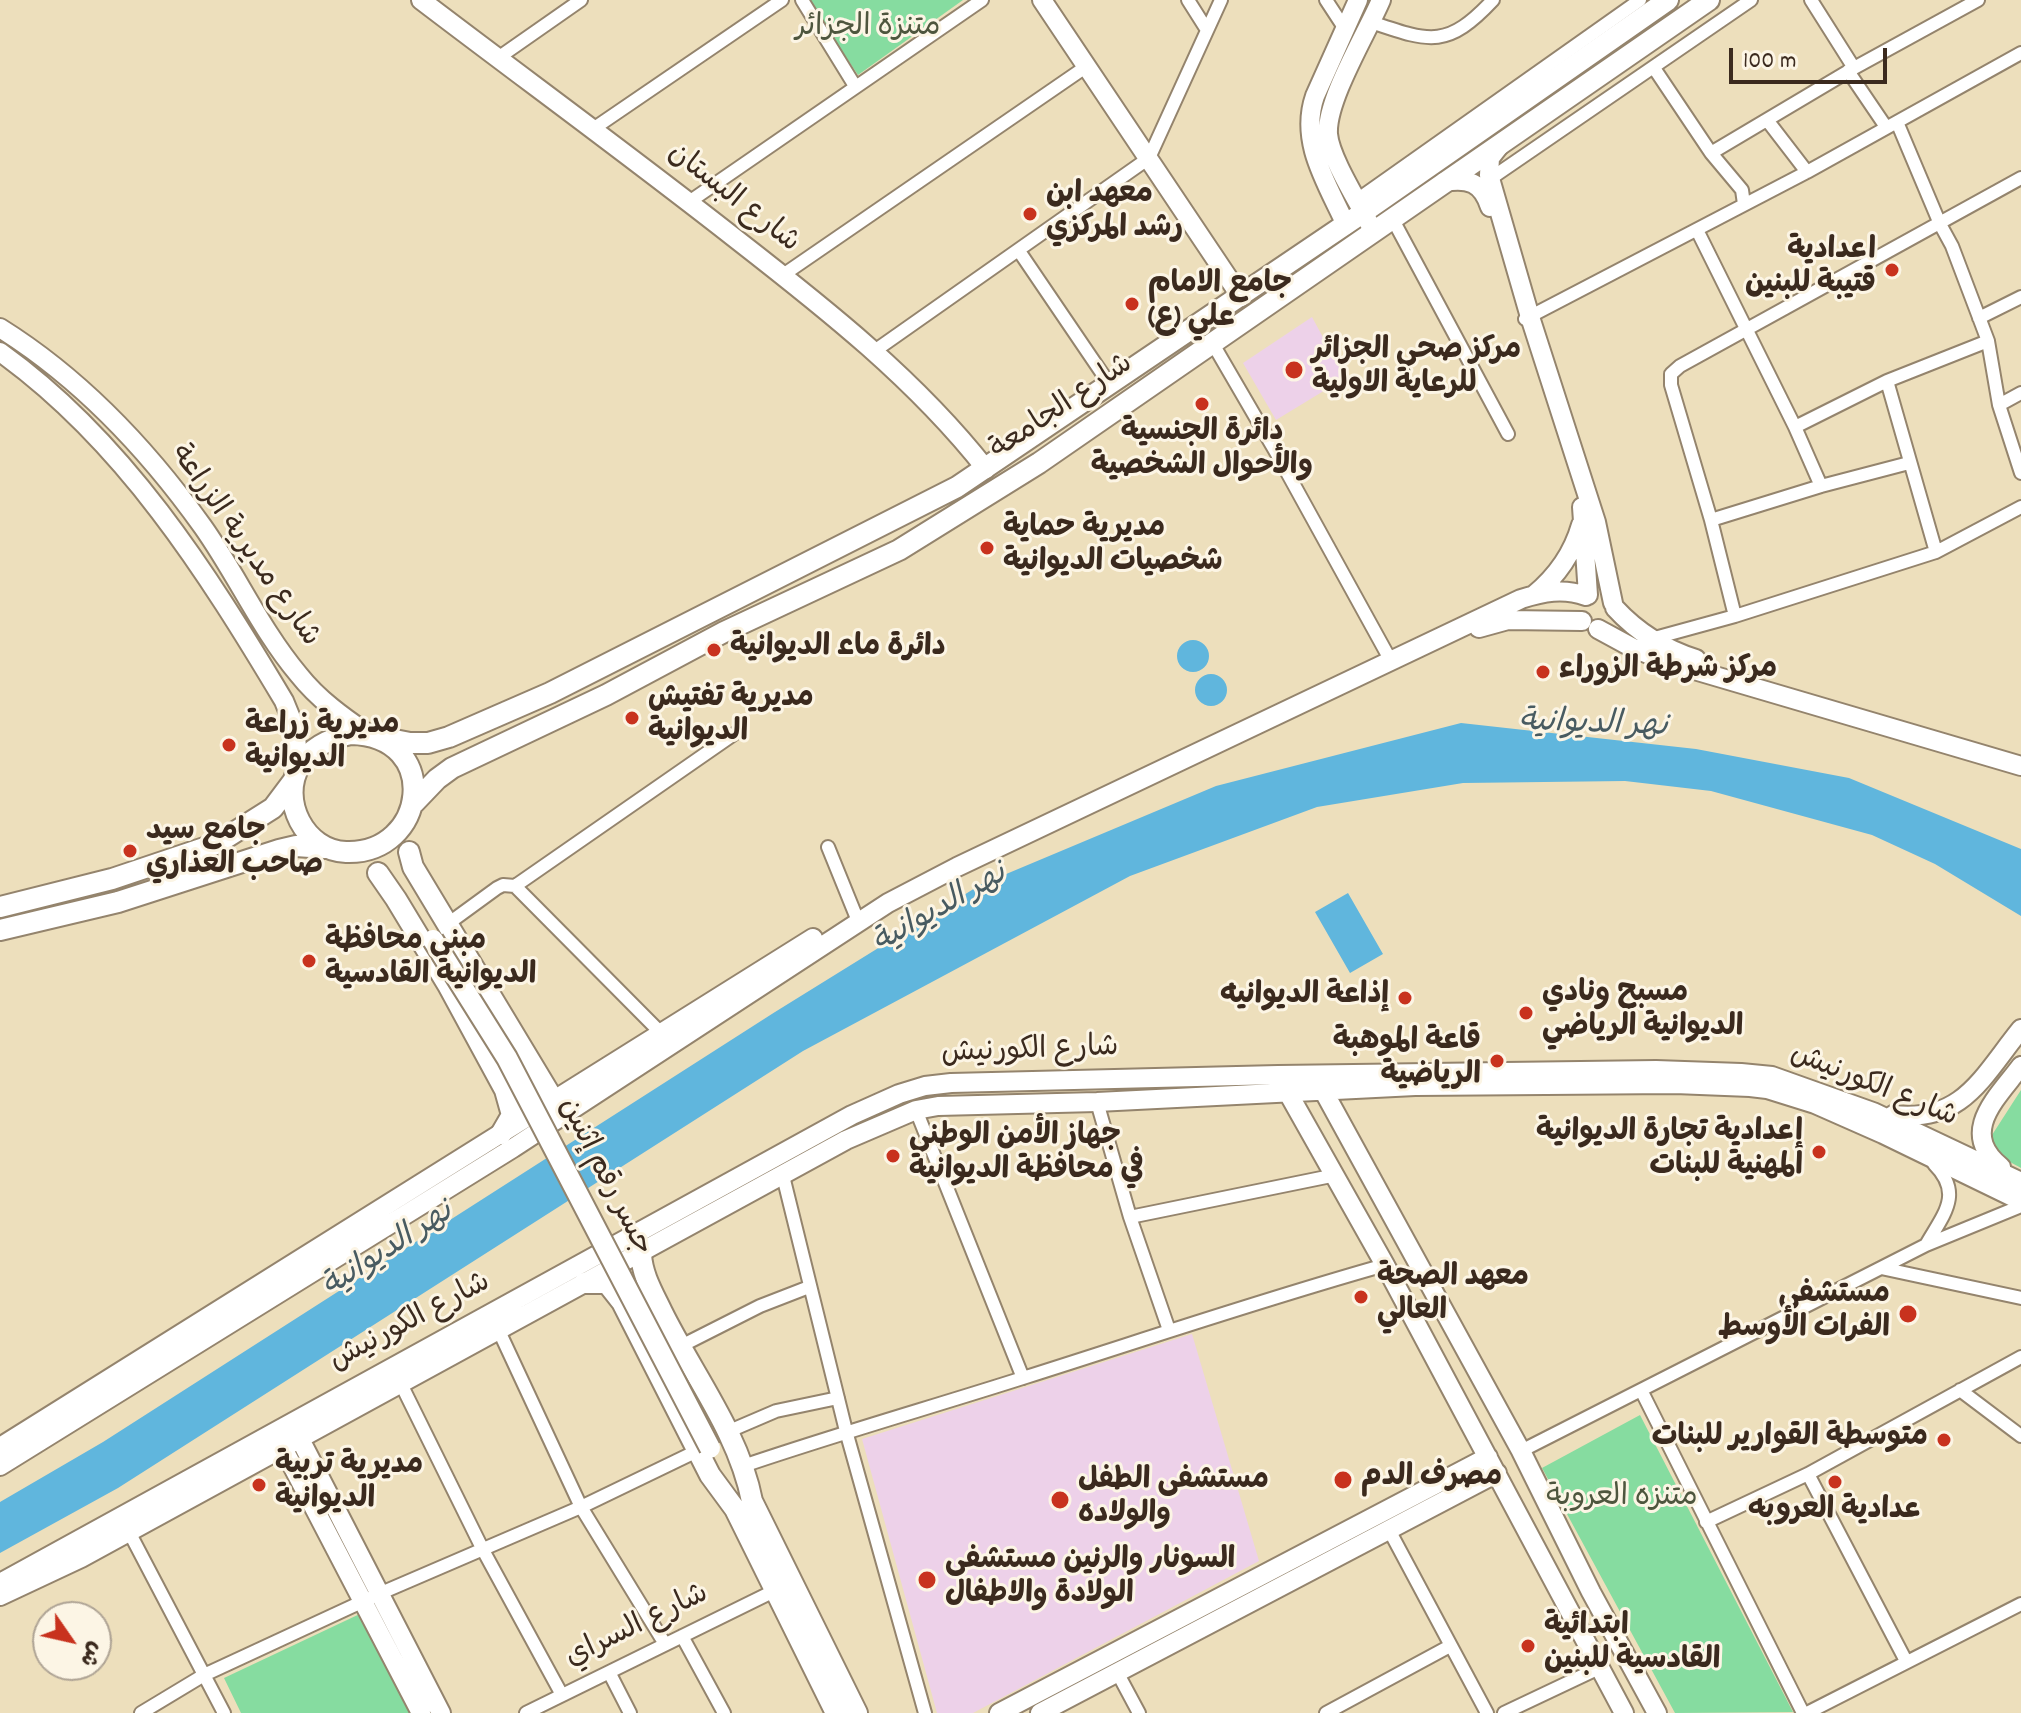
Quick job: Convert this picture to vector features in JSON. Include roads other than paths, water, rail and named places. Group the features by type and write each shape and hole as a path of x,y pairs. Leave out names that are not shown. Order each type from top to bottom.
{"main road":[{"name":"شارع البستان","path":"421,0 783,275 933,406 986,469"},
{"path":"1042,0 1241,297"},
{"path":"1346,225 1310,145 1309,127 1313,102 1359,0 1377,10 1333,108 1329,121 1330,143 1373,231"},
{"name":"شارع الجامعة","path":"412,806 452,768 606,695 724,632 899,550 1039,463 1373,231 1397,206 1668,0"},
{"name":"شارع الجامعة","path":"371,735 410,743 428,743 449,737 550,693 930,502 986,469 1346,225 1360,206 1397,206 1444,182 1709,0"},
{"path":"1313,102 1333,108"},
{"path":"1508,138 1490,158 1490,179 1584,514 1587,595 1578,610 1590,625 1633,648 1674,664 2021,766"},
{"path":"1433,640 1508,620 1609,625 1614,605 1596,522 1484,191 1469,180 1444,182"},
{"name":"شارع مديرية الزراعة","path":"0,328 64,375 112,418 151,460 203,528 297,673 339,715 371,735"},
{"name":"شارع مديرية الزراعة","path":"0,352 91,431 185,543 284,701 295,728 297,773"},
{"path":"1027,441 1039,463"},
{"path":"930,502 941,525"},
{"path":"1533,595 1556,574 1568,557 1584,514"},
{"path":"558,1109 661,1033 827,929 888,903 1433,640 1533,595 1562,591 1605,594 1651,639 1678,653 2021,754"},
{"path":"0,907 112,879 216,844 273,808 322,743 351,734 371,735 394,747 406,761 415,786 409,866 418,893 558,1109"},
{"path":"297,773 293,795 301,824 313,840 325,848"},
{"path":"0,930 118,902 296,846 347,852 367,849 383,843 397,830 412,806"},
{"path":"347,852 378,873 441,932"},
{"path":"0,1447 507,1141 512,1115 505,1090 448,985 378,873"},
{"path":"0,1466 507,1141 888,903"},
{"name":"جسر رقم إثنين","path":"441,932 560,1135 713,1442"},
{"path":"1873,1112 1911,1117 1947,1110 1967,1096 2021,1029"},
{"path":"2020,1181 1992,1159 1985,1149 1982,1127 1991,1106 2021,1066"},
{"name":"شارع الكورنيش","path":"0,1583 124,1524 329,1400 863,1110 899,1094 938,1083 1139,1077 1283,1083 1656,1070 1741,1073 1772,1076 1873,1112 2020,1181"},
{"path":"1139,1077 1142,1100"},
{"path":"1318,1082 1521,1451 1591,1592 1657,1713"},
{"name":"شارع الكورنيش","path":"1318,1082 1675,1084 1767,1089 1815,1104 2021,1203"},
{"path":"938,1083 938,1106"},
{"path":"1283,1083 1385,1265 1624,1713"},
{"name":"شارع الكورنيش","path":"144,1512 291,1444 868,1130 916,1110 938,1106 1142,1100 1283,1083"},
{"path":"863,1110 868,1130"},
{"path":"641,1254 643,1272 679,1347 713,1442 857,1713"},
{"path":"584,1283 607,1283 618,1295 713,1442 743,1466 744,1505 774,1591 836,1713"},
{"path":"1408,1308 1434,1292"},
{"path":"329,1400 337,1418"},
{"path":"291,1444 381,1593 441,1713"},
{"path":"291,1444 362,1603 421,1713"},
{"path":"999,1713 1388,1528 1493,1465"},
{"path":"1040,1713 1117,1672 1214,1610 1493,1465"},
{"name":"شارع الكورنيش","path":"0,1596 81,1558 124,1524"},
{"path":"1567,1606 1576,1612 1584,1610 1591,1603 1591,1592"},
{"path":"1583,1634 1584,1624 1589,1618 1600,1618 1609,1626"}],"street":[{"path":"498,58 581,0"},
{"path":"593,129 782,0"},
{"path":"802,0 855,86"},
{"path":"689,202 982,0"},
{"path":"1188,0 1207,30"},
{"path":"873,352 1149,158 1221,0"},
{"path":"1326,0 1345,29"},
{"path":"1377,10 1420,37 1438,39 1455,34 1493,0"},
{"path":"1360,206 1640,0"},
{"path":"1490,179 1751,0"},
{"path":"1811,0 1851,69 1891,125 1952,246 1988,341 1999,405 2021,473"},
{"path":"1711,153 1851,69 1978,0"},
{"path":"1527,318 1807,172 2021,53"},
{"path":"783,275 1087,66"},
{"path":"1654,68 1711,153 1742,190 1744,204"},
{"path":"1767,120 1807,172"},
{"path":"1735,616 1711,520 1671,385 1671,374 1680,366 2021,178"},
{"path":"1397,206 1508,434"},
{"path":"1697,230 1821,486"},
{"path":"1019,251 1110,385"},
{"path":"1979,318 2021,297"},
{"path":"1795,427 1887,381 1988,341"},
{"path":"1213,344 1391,661"},
{"path":"1887,381 1936,552"},
{"path":"1999,405 2021,393"},
{"path":"1711,520 1909,463"},
{"path":"1651,639 1735,616 1936,552 2021,507"},
{"path":"441,932 497,888 515,886 734,734"},
{"path":"828,847 856,916"},
{"path":"515,886 661,1033"},
{"path":"1097,1102 1130,1217 1169,1330"},
{"path":"916,1110 1023,1378"},
{"path":"1926,1155 1941,1171 1950,1190 1945,1213 1926,1245"},
{"path":"1130,1217 1336,1175"},
{"path":"783,1176 846,1431 925,1713"},
{"path":"1521,1451 1926,1245 2021,1203"},
{"path":"743,1466 1274,1296 1385,1265"},
{"path":"1881,1268 2021,1298"},
{"path":"679,1347 760,1306 809,1287"},
{"path":"499,1331 581,1507 665,1644"},
{"path":"1706,1522 1808,1474 2021,1357"},
{"path":"401,1384 483,1550 562,1695"},
{"path":"1641,1390 1805,1713 2021,1604"},
{"path":"1960,1390 2021,1436"},
{"path":"141,1713 204,1675 381,1593 581,1507 776,1411 838,1398"},
{"path":"1808,1474 1906,1661"},
{"path":"124,1524 224,1713"},
{"path":"1388,1528 1487,1713"},
{"name":"شارع السراي","path":"532,1712 774,1591"},
{"path":"682,1636 724,1713"},
{"path":"1326,1713 1349,1708 1450,1646"},
{"path":"1504,1713 1599,1668"},
{"path":"609,1672 630,1713"},
{"path":"1117,1672 1139,1713"}],"water":[{"path":"1193,640 1204,645 1209,656 1204,667 1193,672 1182,667 1177,656 1182,645"},
{"path":"1211,674 1222,679 1227,690 1222,701 1211,706 1200,701 1195,690 1200,679"},
{"name":"نهر الديوانية","path":"1461,723 1696,749 1849,778 2021,849 2021,916 1935,864 1872,835 1711,791 1625,781 1463,783 1317,807 1130,876 803,1051 118,1488 0,1553 0,1502 103,1442 775,1012 980,885 1216,786"},
{"path":"1348,893 1383,954 1350,973 1315,912"}],"place":[{"name":"معهد ابن رشد المركزي","path":"1030,214"},
{"name":"اعدادية قتيبة للبنين","path":"1892,270"},
{"name":"جامع الامام علي (ع)","path":"1132,304"},
{"name":"مركز صحي الجزائر للرعاية الاولية","path":"1294,370"},
{"name":"دائرة الجنسية والأحوال الشخصية","path":"1202,404"},
{"name":"مديرية حماية شخصيات الديوانية","path":"987,548"},
{"name":"دائرة ماء الديوانية","path":"714,650"},
{"name":"مركز شرطة الزوراء","path":"1543,672"},
{"name":"مديرية تفتيش الديوانية","path":"632,718"},
{"name":"مديرية زراعة الديوانية","path":"229,745"},
{"name":"جامع سيد صاحب العذاري","path":"130,851"},
{"name":"مبنى محافظة الديوانية القادسية","path":"309,961"},
{"name":"إذاعة الديوانيه","path":"1405,998"},
{"name":"مسبح ونادي الديوانية الرياضي","path":"1526,1013"},
{"name":"قاعة الموهبة الرياضية","path":"1497,1061"},
{"name":"إعدادية تجارة الديوانية المهنية للبنات","path":"1819,1152"},
{"name":"جهاز الأمن الوطني في محافظة الديوانية","path":"893,1156"},
{"name":"معهد الصحة العالي","path":"1361,1297"},
{"name":"مستشفى الفرات الأوسط","path":"1908,1314"},
{"name":"متوسطة القوارير للبنات","path":"1944,1440"},
{"name":"مصرف الدم","path":"1343,1480"},
{"name":"عدادية العروبه","path":"1835,1482"},
{"name":"مديرية تربية الديوانية","path":"259,1485"},
{"name":"مستشفى الطفل والولاده","path":"1060,1500"},
{"name":"السونار والرنين مستشفى الولادة والاطفال","path":"927,1580"},
{"name":"ابتدائية القادسية للبنين","path":"1528,1646"}],"park label":[{"name":"متنزة الجزائر","path":"868,30"},
{"name":"متنزه العروبة","path":"1622,1500"}]}
